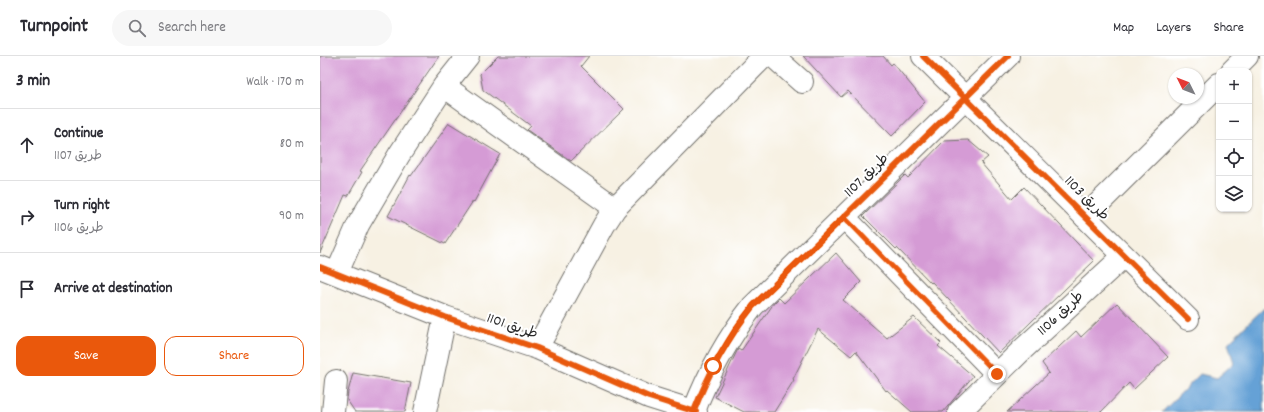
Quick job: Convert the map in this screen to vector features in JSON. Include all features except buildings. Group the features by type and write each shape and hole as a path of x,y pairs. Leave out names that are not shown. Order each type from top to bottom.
{"street":[{"path":"328,270 358,225 398,155 444,86 468,56"},
{"path":"537,348 600,232 615,208 764,56"},
{"path":"773,56 802,82"},
{"name":"طريق 1103","path":"924,56 1188,319"},
{"path":"965,97 1008,56"},
{"path":"1235,68 1247,56"},
{"path":"444,86 615,208"},
{"name":"طريق 1103","path":"1086,217 1216,87"},
{"name":"طريق 1107","path":"695,411 702,388 713,366 738,325 753,306 965,97"},
{"path":"844,217 997,374"},
{"name":"طريق 1106","path":"959,412 997,374 1124,256"},
{"name":"طريق 1101","path":"328,270 445,318 537,348 649,397 695,411"},
{"path":"426,412 445,318"},
{"path":"333,412 336,381"}],"water":[{"path":"1264,308 1264,412 1162,412 1200,374 1217,378 1234,363 1228,343"}],"cycle path":[{"path":"923,56 1188,319"},
{"path":"694,411 719,356 753,306 1008,56"},
{"path":"320,267 445,317 537,348 649,397 696,412"}],"route":[{"path":"713,366 738,325 753,306 844,217 997,374"}]}
